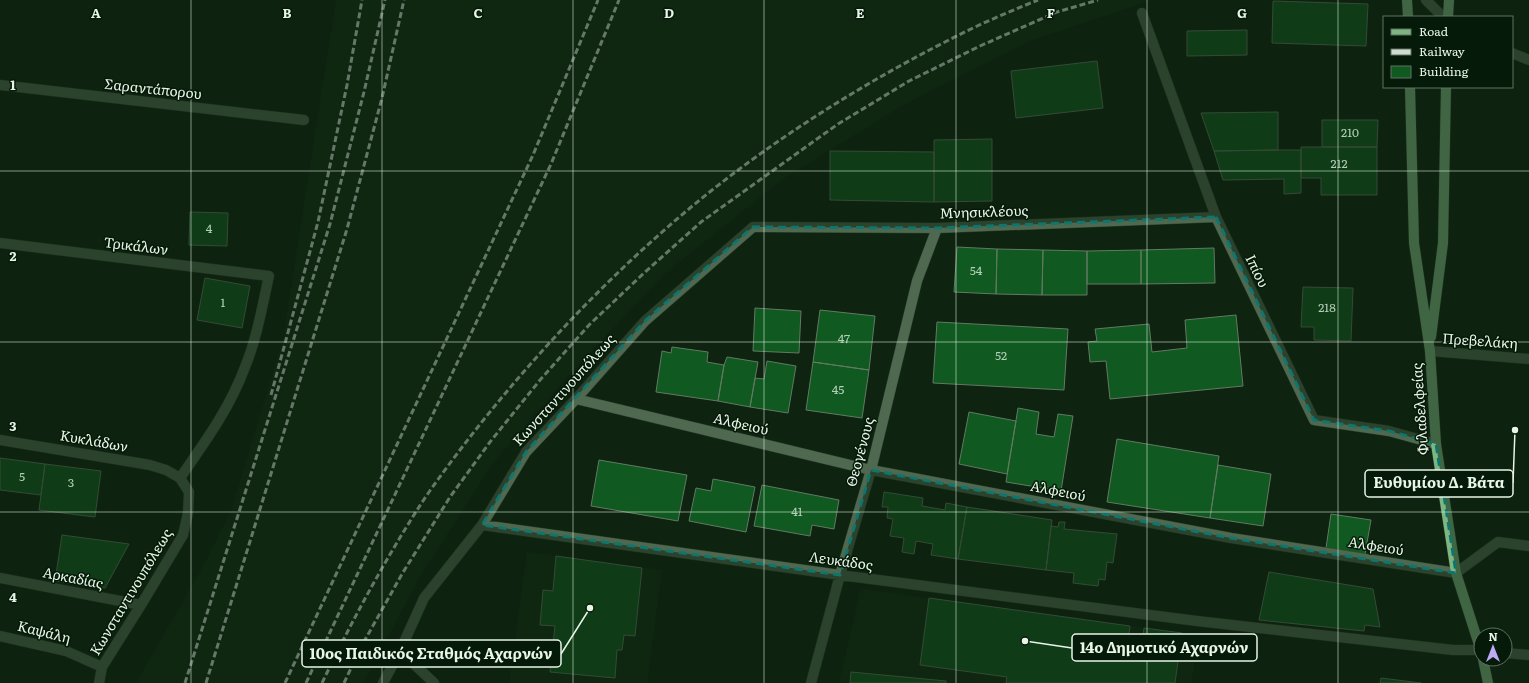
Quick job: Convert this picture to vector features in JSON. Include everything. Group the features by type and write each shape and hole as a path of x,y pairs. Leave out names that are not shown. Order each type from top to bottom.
{"main road":[{"path":"1407,0 1408,16"},
{"path":"1448,16 1449,0"},
{"name":"Φιλαδελφείας","path":"1410,88 1414,243 1430,351 1436,444 1456,573 1474,627"},
{"name":"Φιλαδελφείας","path":"1430,351 1443,243 1446,88"},
{"path":"1485,667 1488,683"}],"street":[{"path":"1426,0 1442,16"},
{"name":"Ιπίου","path":"1142,13 1216,218 1314,420 1389,432 1436,444"},
{"path":"1513,53 1529,60"},
{"name":"Σαραντάπορου","path":"0,85 304,120"},
{"name":"Μνησικλέους","path":"753,227 937,228 1216,218"},
{"name":"Κωνσταντινουπόλεως","path":"383,683 400,651 424,598 482,525 526,452 645,322 753,227"},
{"name":"Θεογένους","path":"811,683 840,575 871,470 917,281 937,228"},
{"name":"Τρικάλων","path":"0,243 269,276 257,334 232,398 213,430 180,478"},
{"name":"Πρεβελάκη","path":"1430,351 1529,359"},
{"name":"Αλφειού","path":"576,399 871,470 1231,538 1456,573"},
{"name":"Κυκλάδων","path":"0,440 150,465 166,470 180,478"},
{"name":"Κωνσταντινουπόλεως","path":"99,683 102,667 142,605 183,535 188,513 189,492 180,478"},
{"name":"Λευκάδος","path":"482,525 840,575 1197,621 1453,650 1473,650"},
{"path":"1456,573 1498,542 1529,546"},
{"name":"Αρκαδίας","path":"0,578 142,605"},
{"name":"Καψάλη","path":"0,636 66,651 102,667"},
{"path":"400,651 434,683"},
{"path":"1513,654 1529,655"}],"highlighted area":[{"path":"1216,217 1314,420 1389,431 1436,444 1456,573 1231,538 871,470 840,575 482,525 526,452 645,321 753,227 937,228"}],"shaded area":[{"path":"336,0 1152,0 1032,40 905,104 783,179 667,272 578,365 493,463 420,577 363,683 136,683 201,570 231,511 283,339"},
{"path":"527,552 662,570 647,683 509,683"},
{"path":"861,589 1182,633 1199,639 1191,683 839,683"}],"building":[{"path":"1273,1 1368,4 1366,46 1272,43"},
{"path":"1247,30 1247,55 1187,56 1187,31"},
{"path":"1097,61 1103,108 1016,118 1011,71"},
{"path":"1278,112 1278,150 1214,151 1201,113"},
{"path":"1322,120 1378,120 1377,147 1322,147"},
{"path":"992,139 992,201 934,202 934,140"},
{"path":"1301,147 1377,147 1377,195 1321,195 1321,178 1301,178"},
{"path":"1301,150 1301,193 1284,194 1284,179 1223,180 1214,151"},
{"path":"830,151 934,152 934,202 830,200"},
{"path":"190,212 228,213 227,246 189,245"},
{"path":"957,247 997,249 996,294 954,292"},
{"path":"1214,248 1215,283 1141,284 1141,250"},
{"path":"997,249 1043,250 1042,295 996,294"},
{"path":"1043,250 1087,251 1087,295 1042,295"},
{"path":"1141,250 1141,284 1087,284 1087,251"},
{"path":"205,278 250,286 242,328 197,320"},
{"path":"1303,287 1353,288 1351,341 1314,340 1314,327 1301,327"},
{"path":"755,308 801,311 799,353 753,351"},
{"path":"820,310 875,316 869,370 813,362"},
{"path":"1236,315 1243,386 1110,399 1106,361 1090,362 1088,342 1097,341 1095,329 1149,324 1152,352 1187,348 1185,320"},
{"path":"937,322 1068,329 1064,390 933,383"},
{"path":"672,347 708,352 707,362 724,365 718,401 656,392 662,351 671,353"},
{"path":"727,357 758,362 750,407 718,401 724,365"},
{"path":"767,361 796,366 788,413 750,407 755,378 764,379"},
{"path":"813,362 869,370 862,418 806,410"},
{"path":"1018,408 1039,412 1036,434 1054,437 1058,414 1073,416 1061,491 1006,482"},
{"path":"969,412 1016,421 1007,474 959,464"},
{"path":"1117,439 1219,456 1210,518 1107,502"},
{"path":"0,458 45,464 41,495 0,490"},
{"path":"599,460 687,475 678,521 591,506"},
{"path":"45,464 101,471 95,517 39,510"},
{"path":"1218,465 1271,474 1263,526 1210,518"},
{"path":"713,479 755,487 746,532 689,521 696,488 711,491"},
{"path":"762,485 839,500 834,529 812,525 810,536 754,526"},
{"path":"884,492 923,498 922,506 945,510 946,503 967,507 958,559 931,555 933,544 916,541 914,554 902,552 904,538 890,536 893,519 887,518 888,507 882,507"},
{"path":"967,507 1052,520 1046,570 958,559"},
{"path":"1331,514 1371,520 1365,554 1326,548"},
{"path":"1059,522 1065,522 1064,529 1117,534 1113,563 1107,562 1105,580 1099,579 1098,586 1073,583 1074,573 1046,570 1051,526 1058,527"},
{"path":"62,535 129,544 105,588 55,581"},
{"path":"556,556 642,568 635,636 624,635 622,650 617,650 615,678 550,672 555,626 540,625 543,590 553,591"},
{"path":"1269,572 1373,589 1380,627 1365,625 1364,631 1259,620"},
{"path":"929,598 1130,626 1127,648 1141,650 1144,628 1182,633 1175,683 1006,683 1007,677 920,665"},
{"path":"851,672 946,681 946,683 850,683"},
{"path":"1381,678 1421,683 1380,683"}],"railway":[{"path":"271,395 318,222 347,85 362,0"},
{"path":"185,683 330,224 364,92 385,0"},
{"path":"206,683 347,229 382,98 404,0"},
{"path":"285,683 533,155 598,0"},
{"path":"306,683 551,164 619,0"},
{"path":"322,683 371,587 393,549 419,507 457,453 487,415 550,342 618,272 654,239 722,182 790,133 862,88 936,47 981,24 1038,0"},
{"path":"344,683 361,647 402,574 450,497 490,442 540,380 589,325 644,273 701,222 838,124 909,81 980,46 1057,12 1098,0"}],"place":[{"name":"Ευθυμίου Δ. Βάτα","path":"1515,430"},
{"name":"10ος Παιδικός Σταθμός Αχαρνών","path":"590,608"},
{"name":"14ο Δημοτικό Αχαρνών","path":"1025,641"}]}
